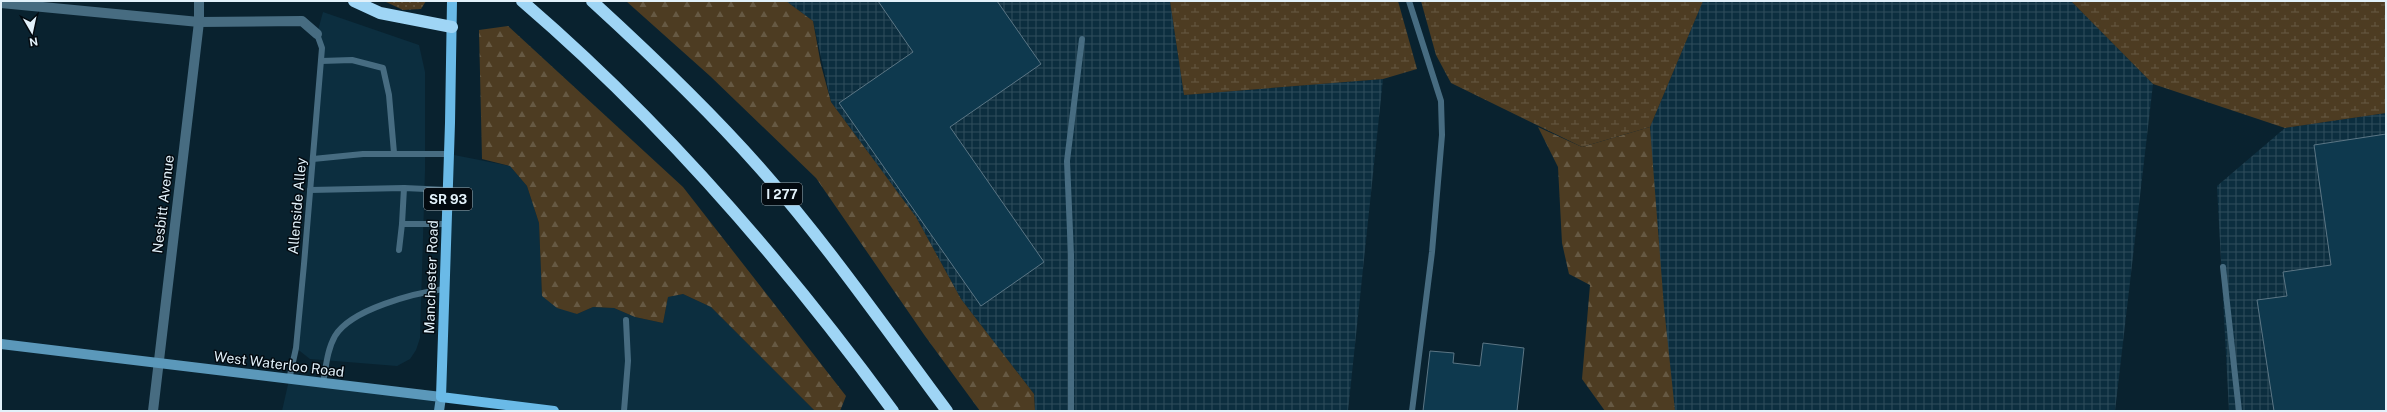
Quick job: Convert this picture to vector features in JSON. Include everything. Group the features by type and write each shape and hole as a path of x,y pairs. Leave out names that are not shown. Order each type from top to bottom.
{"highway":[{"path":"354,1 380,13 452,27"},
{"path":"522,1 575,47 667,138 750,230 831,328 893,411"},
{"name":"I 277","path":"592,1 668,70 759,167 824,245 946,410"}],"main road":[{"name":"Manchester Road","path":"439,411 441,397 447,224 452,1"},
{"name":"West Waterloo Road","path":"1,344 289,380 441,397 512,408 554,411"}],"street":[{"name":"Nesbitt Avenue","path":"153,411 199,22 199,1"},
{"path":"1,3 199,22 302,21 317,34"}],"lane":[{"path":"1409,1 1441,102 1442,135 1432,252 1412,411"},
{"name":"Allenside Alley","path":"289,380 296,348 322,48 317,34"},
{"path":"1071,411 1071,256 1067,161 1082,39"},
{"path":"320,61 352,60 383,68 389,95 394,153"},
{"path":"313,159 363,154 449,154"},
{"path":"310,190 404,188 448,190"},
{"path":"399,250 404,188"},
{"path":"402,224 447,224"},
{"path":"2223,267 2239,411"},
{"path":"323,383 328,352 336,335 347,322 376,308 408,297 444,289"},
{"path":"624,411 628,361 626,320"}],"shaded area":[{"path":"786,1 1170,1 1184,95 1383,79 1348,411 1035,411 1034,394 961,299 916,217 831,102 813,21"},
{"path":"1703,1 2071,1 2153,84 2115,411 1653,411 1650,127"},
{"path":"323,12 419,45 425,72 425,171 420,338 416,350 410,359 397,366 310,359 296,348 322,48 317,34"},
{"path":"2386,113 2386,411 2229,411 2217,186 2285,128"},
{"path":"449,154 510,166 527,186 539,223 542,296 577,314 593,307 614,308 635,317 663,323 668,297 683,294 711,307 815,411 554,411 441,397"},
{"path":"289,380 441,397 439,411 282,411"}],"green space":[{"path":"384,1 426,1 421,9 403,10"},
{"path":"626,1 786,1 813,21 821,65 831,102 916,217 961,299 1034,394 1035,411 980,411 925,336 816,178 710,76"},
{"path":"1170,1 1398,1 1417,69 1383,79 1184,95"},
{"path":"1421,1 1703,1 1650,127 1582,147 1451,83 1436,55"},
{"path":"2071,1 2386,1 2386,113 2285,128 2153,84"},
{"path":"508,26 683,187 846,396 840,411 815,411 711,307 683,294 668,297 663,323 635,317 614,308 593,307 577,314 557,308 542,296 539,223 527,186 510,166 482,159 479,30"},
{"path":"1538,127 1582,147 1650,127 1664,307 1675,411 1605,411 1582,379 1590,285 1569,274 1562,243 1558,167"}],"building":[{"path":"878,1 997,1 1041,64 950,127 1044,262 981,306 839,103 913,52"},
{"path":"2386,134 2386,411 2274,411 2257,300 2287,296 2283,272 2331,265 2314,145"},
{"path":"1483,343 1524,348 1517,411 1423,411 1430,351 1454,353 1453,363 1480,366"}]}
